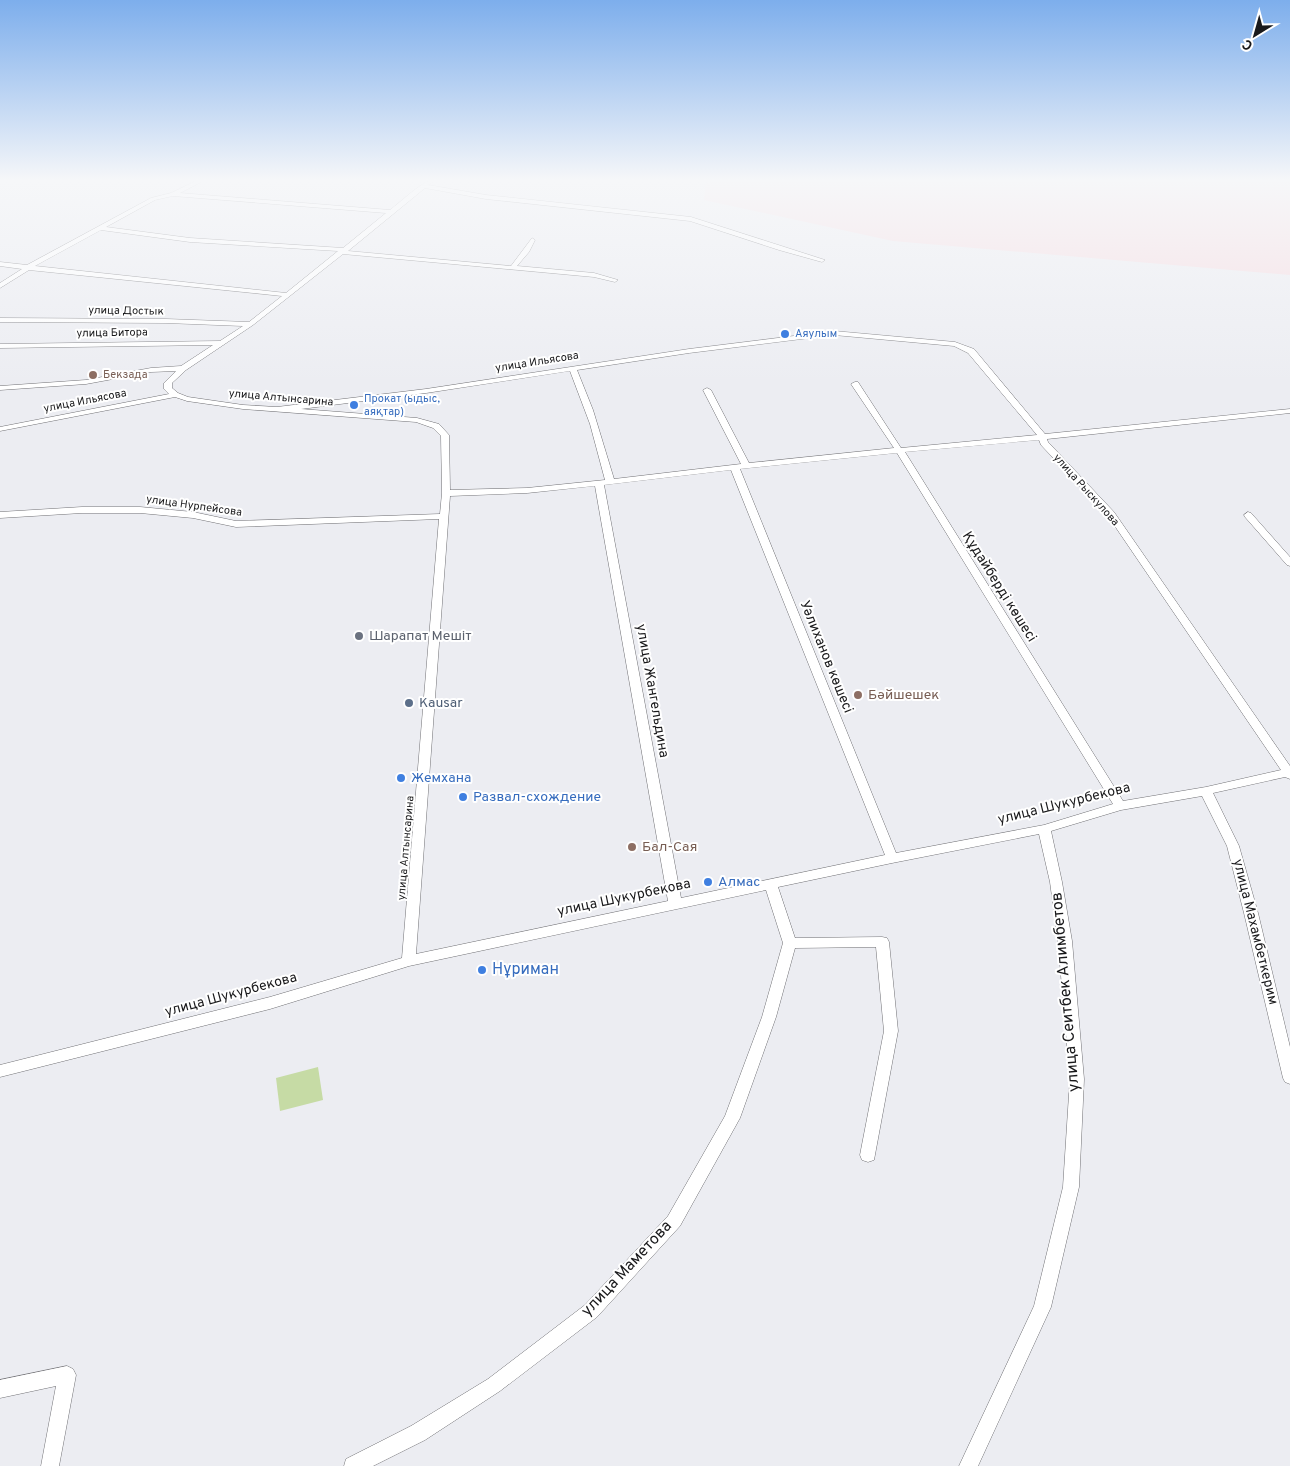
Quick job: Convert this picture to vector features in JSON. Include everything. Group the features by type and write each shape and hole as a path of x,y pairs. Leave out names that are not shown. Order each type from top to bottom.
{"street":[{"path":"0,286 29,267 65,247"},
{"path":"293,247 594,276 615,280"},
{"path":"175,395 168,389 168,383 184,368 251,324 347,247"},
{"path":"512,268 528,247"},
{"path":"776,247 822,260"},
{"path":"0,264 288,295"},
{"name":"улица Достык","path":"0,320 166,321 251,324"},
{"name":"улица Рыскулова","path":"803,337 834,333 945,343 964,347 980,362 1042,436 1044,443 1111,514 1289,773"},
{"name":"улица Ильясова","path":"274,410 803,337"},
{"name":"улица Битора","path":"0,346 224,343"},
{"path":"0,388 86,382 143,371 184,368"},
{"name":"улица Жангельдина","path":"572,368 587,401 605,483 675,903"},
{"name":"Құдайберді көшесі","path":"854,384 899,450 1120,806"},
{"name":"Уәлиханов көшесі","path":"707,390 741,466 892,858"},
{"name":"улица Ильясова","path":"0,429 175,395"},
{"name":"улица Алтынсарина","path":"175,395 187,400 274,410 417,420 436,426 445,435 445,516 409,961"},
{"path":"446,493 480,493 605,483 741,466 1172,425 1290,411"},
{"name":"улица Нурпейсова","path":"0,515 82,510 140,510 192,515 236,524 445,516"},
{"path":"1248,515 1290,563"},
{"name":"улица Шукурбекова","path":"0,1071 270,1003 409,961 675,903 1044,828 1120,806 1206,791 1289,773"},
{"name":"улица Махамбеткерим","path":"1206,791 1233,846 1290,1078"},
{"name":"улица Сеитбек Алимбетов","path":"968,1466 1042,1307 1071,1187 1077,1079 1064,941 1056,882 1044,828"},
{"path":"770,884 790,944 882,942 891,1031 868,1155"},
{"name":"улица Маметова","path":"353,1466 418,1433 494,1385 591,1311 674,1221 732,1118 769,1017 790,944"},
{"path":"0,1388 67,1375 50,1466"}],"shaded area":[{"path":"968,247 1290,247 1290,275"}],"green space":[{"path":"318,1067 323,1100 280,1111 276,1078"}],"place":[{"name":"Аяулым","path":"785,334"},
{"name":"Бекзада","path":"93,375"},
{"name":"Прокат (ыдыс, аяқтар)","path":"354,405"},
{"name":"Шарапат Мешіт","path":"359,636"},
{"name":"Бәйшешек","path":"858,695"},
{"name":"Kausar","path":"409,703"},
{"name":"Жемхана","path":"401,778"},
{"name":"Развал-схождение","path":"463,797"},
{"name":"Бал-Сая","path":"632,847"},
{"name":"Алмас","path":"708,882"},
{"name":"Нұриман","path":"482,970"}]}
